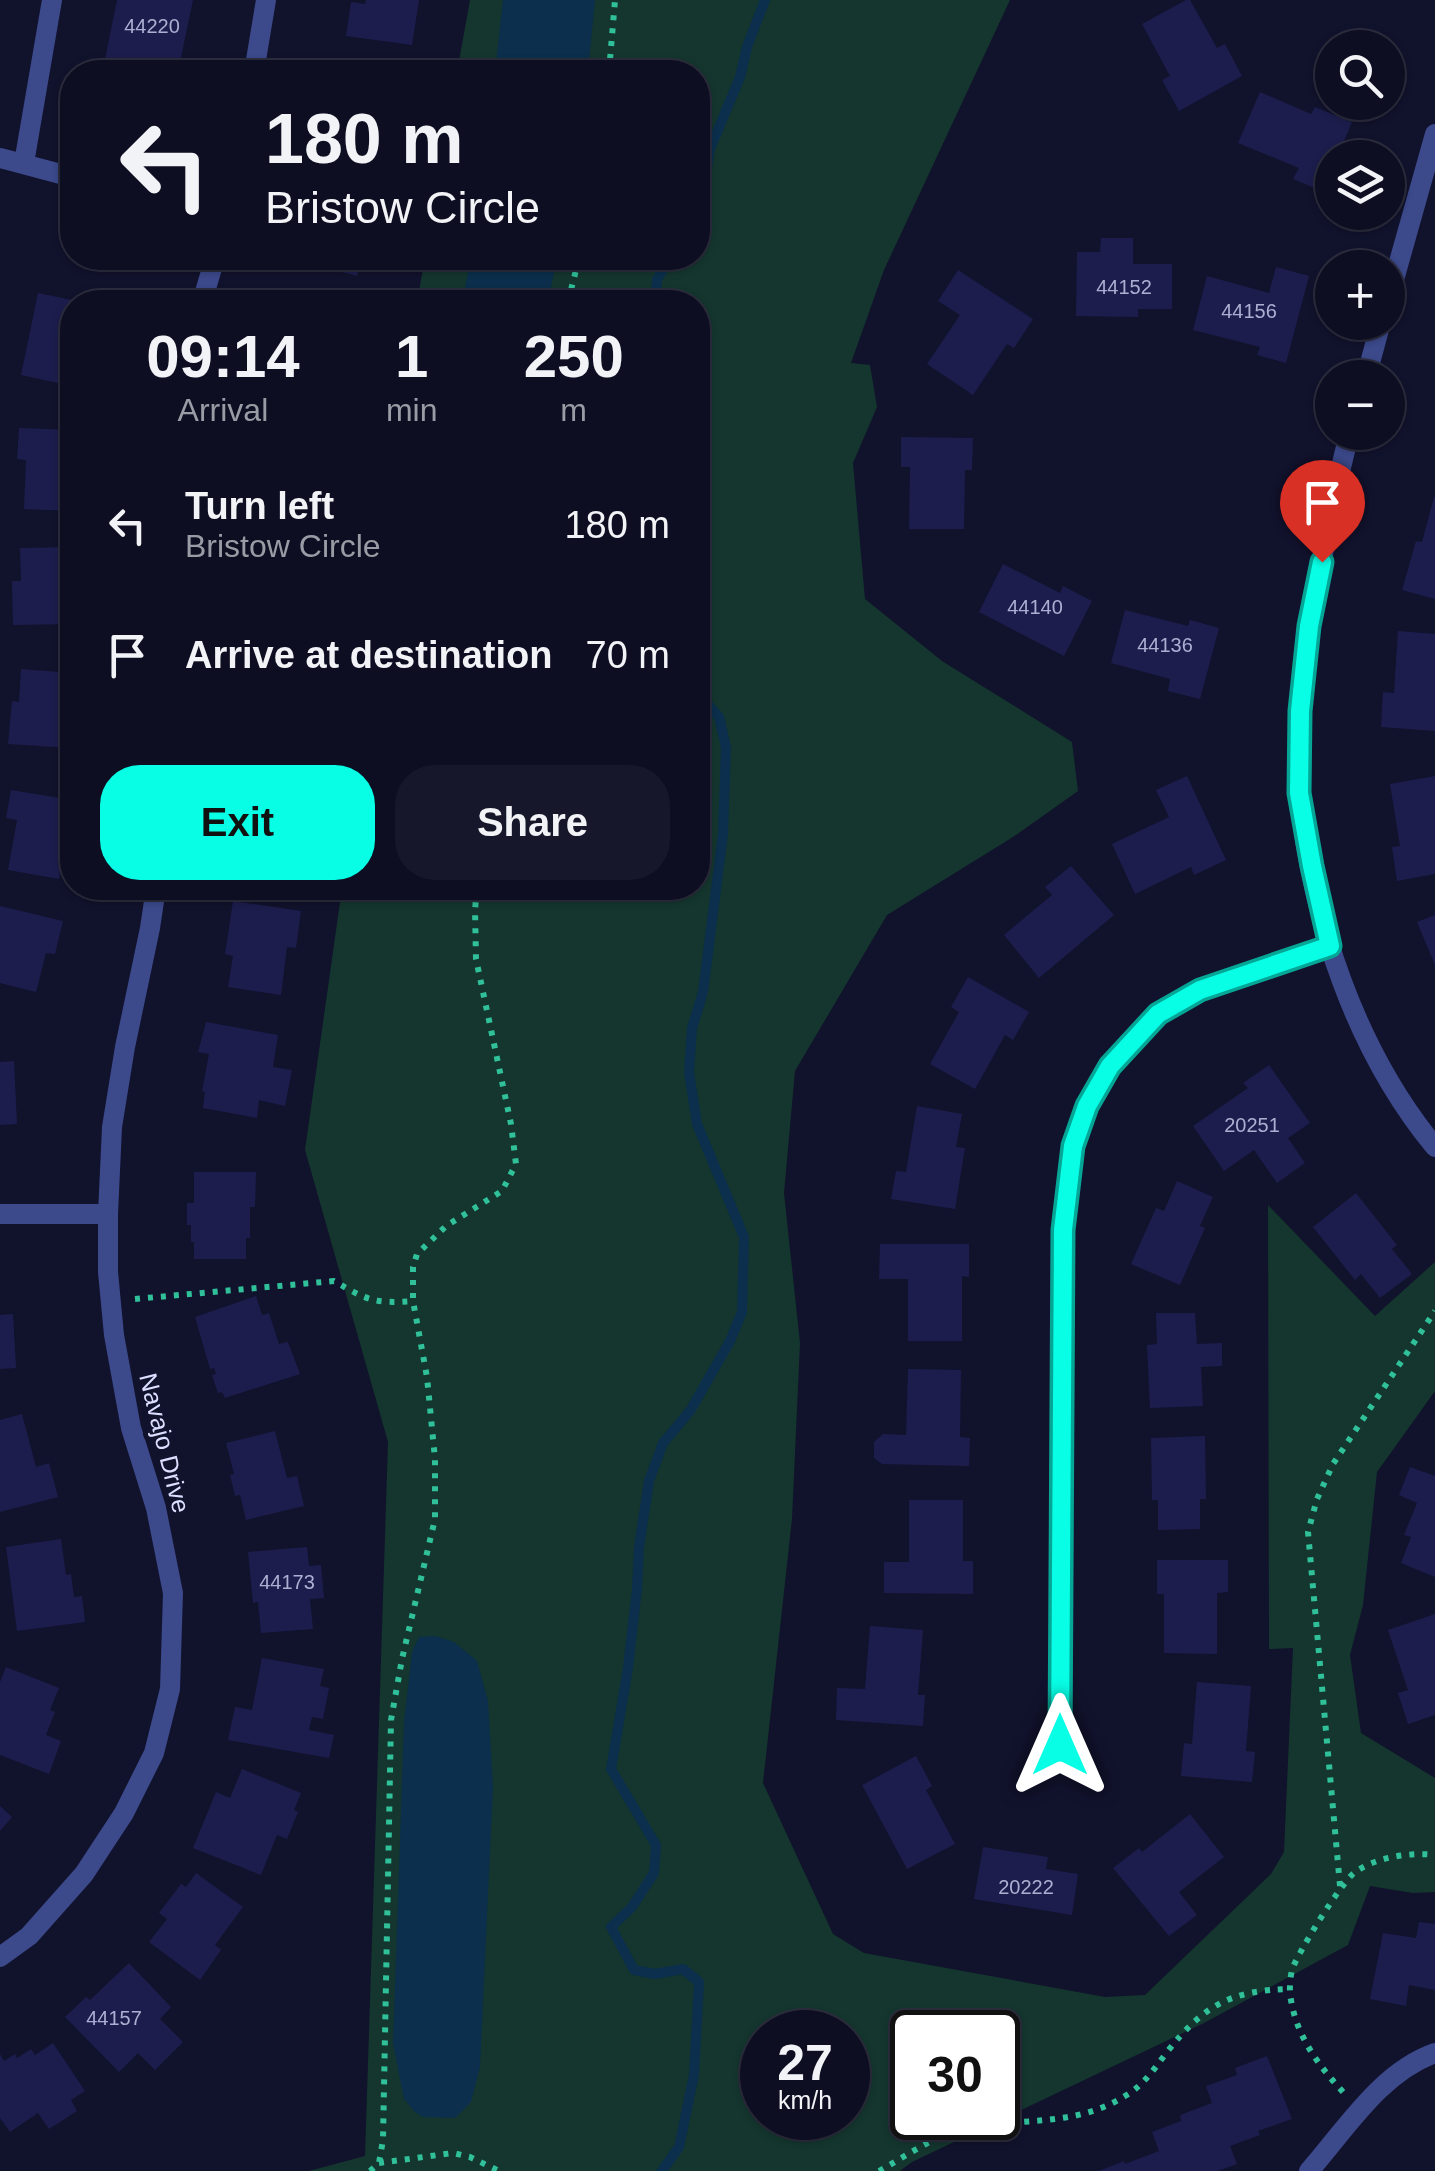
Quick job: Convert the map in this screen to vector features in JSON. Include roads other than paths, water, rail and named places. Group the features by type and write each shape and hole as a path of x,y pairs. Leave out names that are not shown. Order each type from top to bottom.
{"street":[{"path":"24,163 52,0"},
{"path":"256,60 266,0"},
{"path":"1402,250 1435,134"},
{"path":"0,158 60,174"},
{"path":"1345,450 1309,626 1300,711 1299,793 1330,946 1344,986 1372,1048 1418,1126 1435,1147"},
{"name":"Navajo Drive","path":"0,1956 29,1936 84,1874 124,1813 154,1753 170,1689 173,1593 156,1508 131,1428 114,1335 108,1214 112,1127 154,900"},
{"path":"1060,1745 1063,1230 1073,1146 1087,1106 1110,1066 1158,1014 1200,990 1330,946"},
{"path":"0,1214 108,1214"},
{"path":"1309,2171 1396,2072 1435,2053"}],"water":[{"path":"503,0 595,0 589,60 496,60"},
{"path":"469,270 555,270 550,290 464,290"},
{"path":"435,1636 454,1642 477,1661 488,1701 493,1787 480,2067 471,2102 455,2118 423,2117 404,2099 393,2044 404,1722 412,1652 419,1637"}],"waterway":[{"path":"710,149 740,77 765,0"},
{"path":"656,290 662,270"},
{"path":"662,2171 679,2147 694,2075 699,1982 683,1969 655,1974 634,1970 611,1927 632,1907 654,1873 656,1845 611,1769 628,1668 649,1481 663,1443 690,1411 742,1312 744,1237 697,1124 689,1072 692,1028 703,992 723,834 726,747 719,717 710,707"}]}
